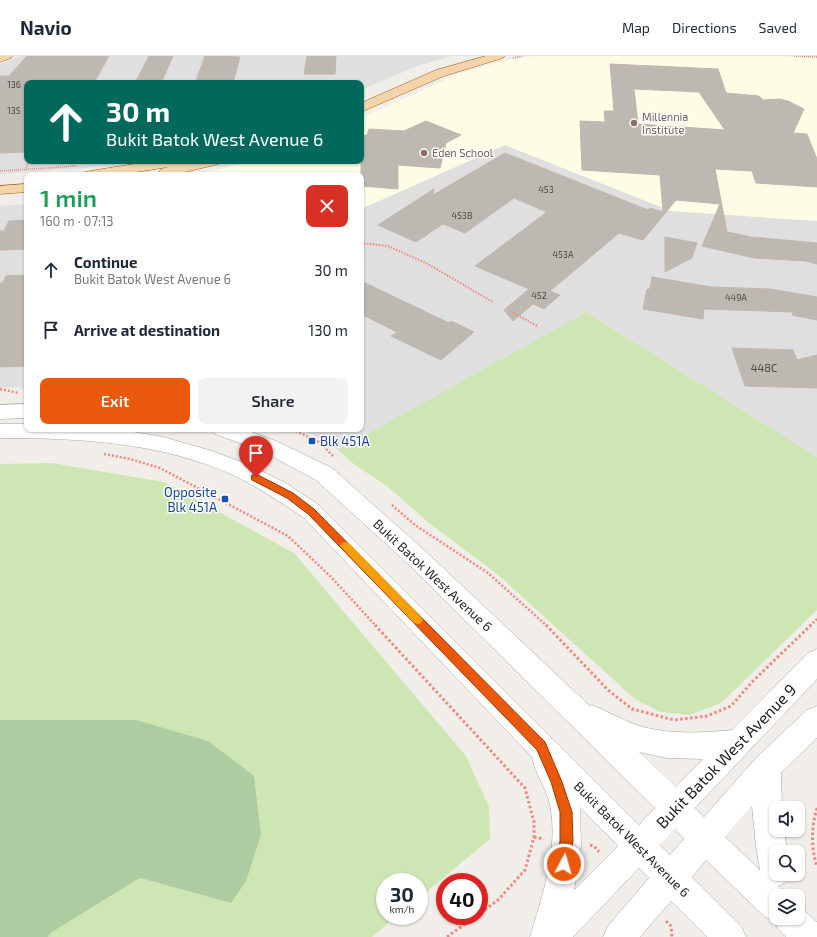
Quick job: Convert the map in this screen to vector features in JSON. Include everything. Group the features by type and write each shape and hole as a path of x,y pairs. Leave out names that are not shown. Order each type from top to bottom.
{"main road":[{"path":"0,59 7,56"},
{"path":"364,97 427,70 475,56"},
{"path":"364,107 440,73 499,56"},
{"path":"87,170 150,164"},
{"path":"161,172 200,164"},
{"path":"0,182 24,176"},
{"path":"0,190 24,188"}],"street":[{"path":"0,412 24,403"},
{"name":"Bukit Batok West Avenue 6","path":"0,430 24,430"},
{"name":"Bukit Batok West Avenue 6","path":"72,432 118,435 155,442 219,461 268,482 290,495 311,511 730,937"},
{"name":"Bukit Batok West Avenue 6","path":"230,432 269,446 324,474 416,557 676,808 704,838 769,897"},
{"name":"Bukit Batok West Avenue 9","path":"552,937 817,661"},
{"path":"572,708 626,734 650,742 692,747 737,743"},
{"path":"619,937 766,767 817,719"},
{"path":"541,746 556,782 566,812 566,841 563,876 546,937"},
{"path":"766,767 767,815 771,845"}],"path":[{"path":"794,56 817,57"},
{"path":"63,172 87,170"},
{"path":"0,171 24,175"},
{"path":"364,243 388,246 419,260 493,302"},
{"path":"512,312 536,326"},
{"path":"0,390 24,402"},
{"path":"298,432 319,442 339,461"},
{"path":"101,454 130,459 160,468 288,536 327,573 526,788 534,822 534,838 524,870 498,900 488,907"},
{"path":"386,500 415,525 488,573 536,615 608,690 632,709 674,720 707,716 731,706 753,681 817,619"},
{"path":"817,808 812,826 813,854 817,867"},
{"path":"447,937 464,925"},
{"path":"671,926 672,937"}],"shaded area":[{"path":"20,56 452,56 417,66 364,89 364,80 24,80 24,164 124,164 0,174 0,64"},
{"name":"Millennia Institute","path":"535,56 772,56 817,58 817,221 671,211 505,145 364,208 364,172 210,172 239,164 364,164 364,117 458,74 507,60"},
{"path":"505,145 671,211 817,221 817,457 586,312 338,450 325,440 306,432 364,432 364,208"},
{"path":"24,204 24,390 20,387 0,388 0,206"}],"green space":[{"path":"586,312 817,457 817,610 721,703 689,715 661,712 635,699 497,574 429,523 387,486 355,465 338,450"},
{"path":"52,463 164,482 294,553 466,756 489,807 490,839 449,873 436,873 436,884 428,891 428,873 376,873 376,925 386,925 372,937 48,937 52,932 140,878 231,903 136,720 0,720 0,464"},
{"path":"0,720 136,720 208,741 254,776 261,835 246,881 231,903 140,878 52,932 48,937 0,937"}],"building":[{"path":"27,56 109,56 96,80 24,80 24,152 0,153 0,76 9,76"},
{"path":"149,56 173,56 162,80 137,80"},
{"path":"205,56 240,57 234,80 196,80"},
{"path":"307,56 336,56 335,74 304,74"},
{"path":"610,64 718,69 726,93 759,96 763,100 780,99 788,101 804,109 793,133 807,134 817,159 817,187 756,183 752,171 715,169 727,232 751,237 817,243 817,264 806,261 754,258 702,246 720,204 676,200 643,240 619,233 550,291 560,295 544,309 533,304 513,321 504,310 529,289 475,266 547,212 514,198 465,233 443,224 416,242 378,225 434,189 433,195 505,153 648,210 650,208 663,212 660,175 582,170 580,121 605,122 604,111 614,111","holes":["634,89 699,92 725,130 638,124"]},
{"path":"426,121 461,135 446,143 440,168 398,165 398,189 364,186 364,172 361,172 361,164 364,164 364,136 367,135 369,129 404,131"},
{"path":"24,220 24,249 0,250 0,231 4,231 9,221"},
{"path":"665,237 697,243 692,258 665,272"},
{"path":"24,275 24,366 0,367 0,283 3,283 6,276"},
{"path":"652,277 711,287 771,289 817,297 817,320 792,315 793,312 704,309 703,319 643,309 647,289 650,289"},
{"path":"364,282 449,323 451,321 474,332 441,360 391,336 397,332 364,316"},
{"path":"732,348 793,350 797,360 817,355 817,388 745,386"}],"slow traffic":[{"path":"345,546 418,620"}],"place":[{"name":"Millennia Institute","path":"634,123"},
{"name":"Eden School","path":"424,153"},
{"name":"Blk 451A","path":"312,441"},
{"name":"Opposite Blk 451A","path":"225,499"}],"route":[{"path":"256,477 290,495 311,511 541,746 556,782 566,812 564,864"}]}
